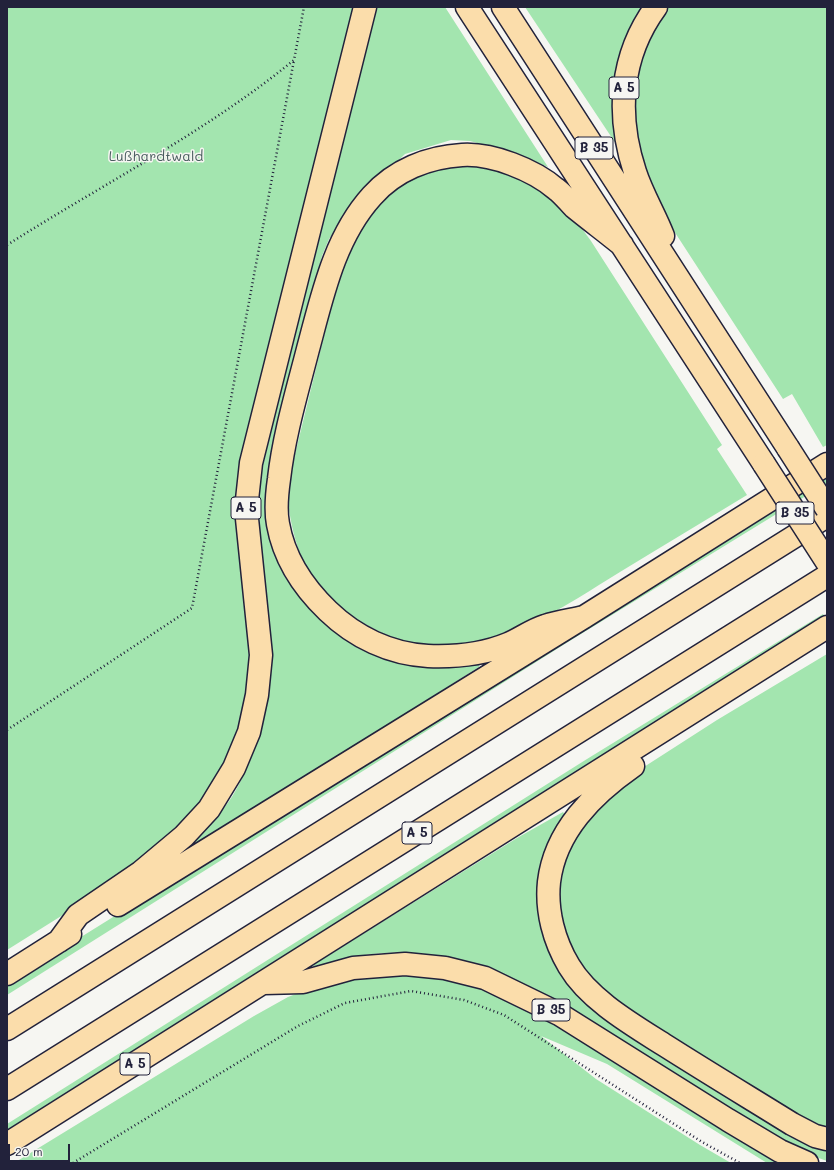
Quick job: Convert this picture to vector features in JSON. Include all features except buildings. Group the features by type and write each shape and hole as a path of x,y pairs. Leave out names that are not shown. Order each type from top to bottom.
{"highway":[{"name":"A 5","path":"59,941 78,915 141,872 184,836 209,808 234,768 249,732 257,695 261,655 246,509 251,463 365,7"},
{"name":"B 35","path":"467,7 827,562"},
{"name":"B 35","path":"504,7 827,509"},
{"name":"A 5","path":"656,7 648,18 636,44 627,71 623,93 623,118 626,142 635,174 655,215 685,289"},
{"path":"622,245 573,206 556,188 522,168 492,157 464,154 435,159 411,166 388,181 372,196 342,240 332,267 292,411 282,457 277,499 278,524 285,548 298,576 319,602 342,625 367,641 397,651 425,656 470,654 506,645 543,627 584,617 827,464"},
{"path":"7,1029 827,516"},
{"name":"A 5","path":"7,1089 827,576"},
{"name":"A 5","path":"7,974 584,617"},
{"name":"A 5","path":"7,1144 827,627"},
{"name":"A 5","path":"783,655 718,711 612,781 588,804 569,826 558,849 551,870 548,891 550,915 556,942 569,967 602,1003 666,1046 785,1120 816,1136 827,1139"},
{"name":"B 35","path":"263,983 303,982 353,968 405,964 445,968 485,978 559,1014 728,1120 780,1151 807,1163"}],"path":[{"path":"7,730 192,608 304,7"},
{"path":"7,245 196,131 257,91 294,60"},
{"path":"73,1163 298,1026 345,1003 410,991 464,1000 504,1015 702,1142 740,1163"}],"green space":[{"name":"Lußhardtwald","path":"7,7 355,7 247,438 251,622 249,700 230,760 180,832 82,903 7,950"},
{"path":"373,7 445,7 548,167 513,153 470,141 451,140 405,154 352,206 329,239 322,256 275,440 287,575 298,596 314,613 335,628 480,663 479,667 196,846 193,842 233,796 246,770 260,729 267,687 270,644 268,608 257,535 255,506 259,463"},
{"path":"525,7 644,7 620,147 614,141"},
{"path":"666,7 827,7 827,445 823,447 792,394 783,399 674,231 646,179 639,157 631,87 645,38"},
{"path":"462,163 527,177 572,215 591,241 722,445 717,449 747,495 563,607 534,622 505,635 474,644 443,647 411,643 378,631 346,612 318,587 305,565 295,539 289,512 287,487 342,262 367,213 402,180"},
{"path":"827,472 827,483 568,642 7,995 7,984"},
{"path":"823,614 827,619 7,1133 7,1124 587,759"},
{"path":"827,654 827,1129 802,1118 637,1017 610,996 589,975 577,960 566,938 558,889 563,862 572,838 619,783 717,720"},
{"path":"563,812 565,815 558,825 550,843 563,972 827,1146 827,1161 802,1152 775,1137 556,1002 506,976 452,958 424,954 396,953 358,956 323,966 314,967 313,965 517,838"},
{"path":"409,972 467,982 525,1006 784,1163 767,1163 607,1064 541,1036 596,1079 731,1163 14,1163 254,1016 288,997 332,980"}]}
